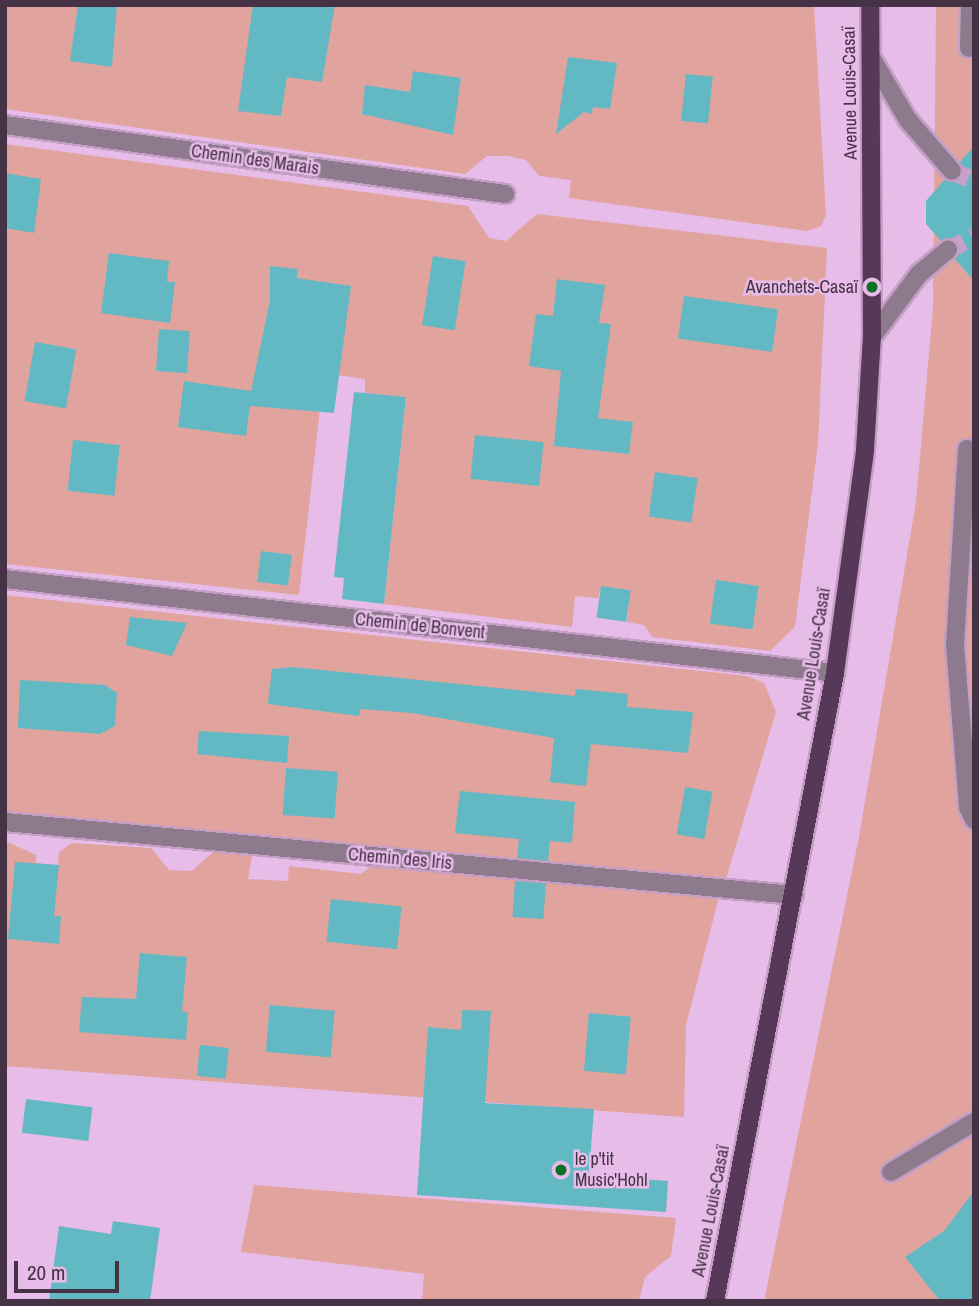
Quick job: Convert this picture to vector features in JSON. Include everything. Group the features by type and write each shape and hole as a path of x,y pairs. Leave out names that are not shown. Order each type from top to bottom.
{"main road":[{"name":"Avenue Louis-Casaï","path":"715,1301 835,673 865,450 872,337 870,5"}],"street":[{"path":"969,48 970,5"},
{"path":"872,57 908,120 952,171"},
{"name":"Chemin des Marais","path":"5,125 505,194"},
{"path":"872,337 919,274 948,250"},
{"path":"967,450 955,645 974,820"},
{"name":"Chemin de Bonvent","path":"5,579 835,673"},
{"name":"Chemin des Iris","path":"5,822 794,895"},
{"path":"891,1172 974,1122"}],"shaded area":[{"path":"5,5 814,5 826,215 821,226 807,231 569,198 571,180 539,176 526,160 508,156 487,156 465,174 5,109"},
{"path":"936,5 974,5 974,1301 764,1301 859,837 916,502 933,308"},
{"path":"5,144 468,206 489,238 506,241 537,214 827,248 818,443 795,627 770,651 652,637 644,625 627,622 630,590 601,587 598,598 575,596 572,627 384,604 406,397 365,393 365,379 324,373 299,595 5,564"},
{"path":"5,595 747,676 764,683 776,712 726,879 5,814"},
{"path":"5,841 36,855 36,863 58,865 59,852 72,843 151,848 169,870 192,871 213,852 252,856 248,879 288,881 289,866 361,874 374,864 719,897 686,1025 684,1117 5,1066"},
{"path":"254,1185 676,1218 671,1256 645,1277 639,1301 422,1301 424,1274 241,1252"}],"building":[{"path":"78,5 117,5 112,67 70,61"},
{"path":"253,5 335,5 322,82 287,77 281,116 238,111"},
{"path":"568,57 617,63 610,109 593,107 592,114 584,112 556,134"},
{"path":"413,71 461,78 453,135 362,114 365,85 410,92"},
{"path":"686,74 713,77 708,124 681,121"},
{"path":"974,146 974,281 955,259 957,243 941,241 926,224 926,201 945,179 960,179 960,162"},
{"path":"5,173 41,179 34,233 5,228"},
{"path":"109,253 169,261 167,282 175,282 170,323 101,313"},
{"path":"433,256 466,261 455,330 422,325"},
{"path":"270,266 298,269 297,278 351,286 334,413 250,406 246,436 178,427 184,381 251,391 270,300"},
{"path":"557,279 605,285 599,323 611,324 598,418 633,422 629,454 554,446 561,371 529,366 536,314 553,316"},
{"path":"684,296 778,309 772,352 678,339"},
{"path":"159,329 190,331 187,373 156,371"},
{"path":"35,342 76,349 66,408 25,401"},
{"path":"354,392 406,397 384,604 342,599 344,578 334,577"},
{"path":"475,435 544,442 539,486 470,479"},
{"path":"73,440 120,445 114,496 68,491"},
{"path":"655,472 698,478 691,523 649,517"},
{"path":"261,551 292,555 288,586 257,582"},
{"path":"716,580 759,586 752,630 710,624"},
{"path":"601,586 631,590 626,622 597,618"},
{"path":"130,617 187,623 172,656 126,645"},
{"path":"293,667 575,696 576,689 628,694 627,707 693,712 688,753 591,744 586,786 550,782 554,738 412,713 360,709 359,716 268,704 272,669"},
{"path":"20,680 105,685 117,693 115,726 100,734 18,728"},
{"path":"199,731 289,736 287,763 197,754"},
{"path":"286,768 338,772 335,819 283,815"},
{"path":"685,787 713,792 704,839 677,834"},
{"path":"460,791 575,802 572,843 550,841 548,861 517,858 519,839 455,833"},
{"path":"15,862 59,865 54,916 61,916 59,944 8,939"},
{"path":"515,881 546,883 543,919 512,917"},
{"path":"331,899 402,906 397,949 327,942"},
{"path":"140,953 187,957 182,1011 188,1013 186,1040 79,1032 82,997 136,999"},
{"path":"270,1005 335,1011 331,1057 266,1052"},
{"path":"462,1010 491,1011 485,1103 594,1109 589,1175 668,1181 666,1212 417,1195 428,1027 461,1030"},
{"path":"589,1013 631,1017 626,1074 584,1071"},
{"path":"200,1045 229,1048 226,1079 197,1076"},
{"path":"26,1099 93,1107 88,1141 22,1133"},
{"path":"974,1191 974,1301 940,1301 905,1257 944,1231"},
{"path":"113,1221 160,1228 150,1301 49,1301 59,1226 111,1234"}],"tunnel":[{"path":"952,171 974,181"},
{"path":"948,250 974,237"}],"place":[{"name":"Avanchets-Casaï","path":"872,287"},
{"name":"le p'tit Music'Hohl","path":"561,1170"}]}
